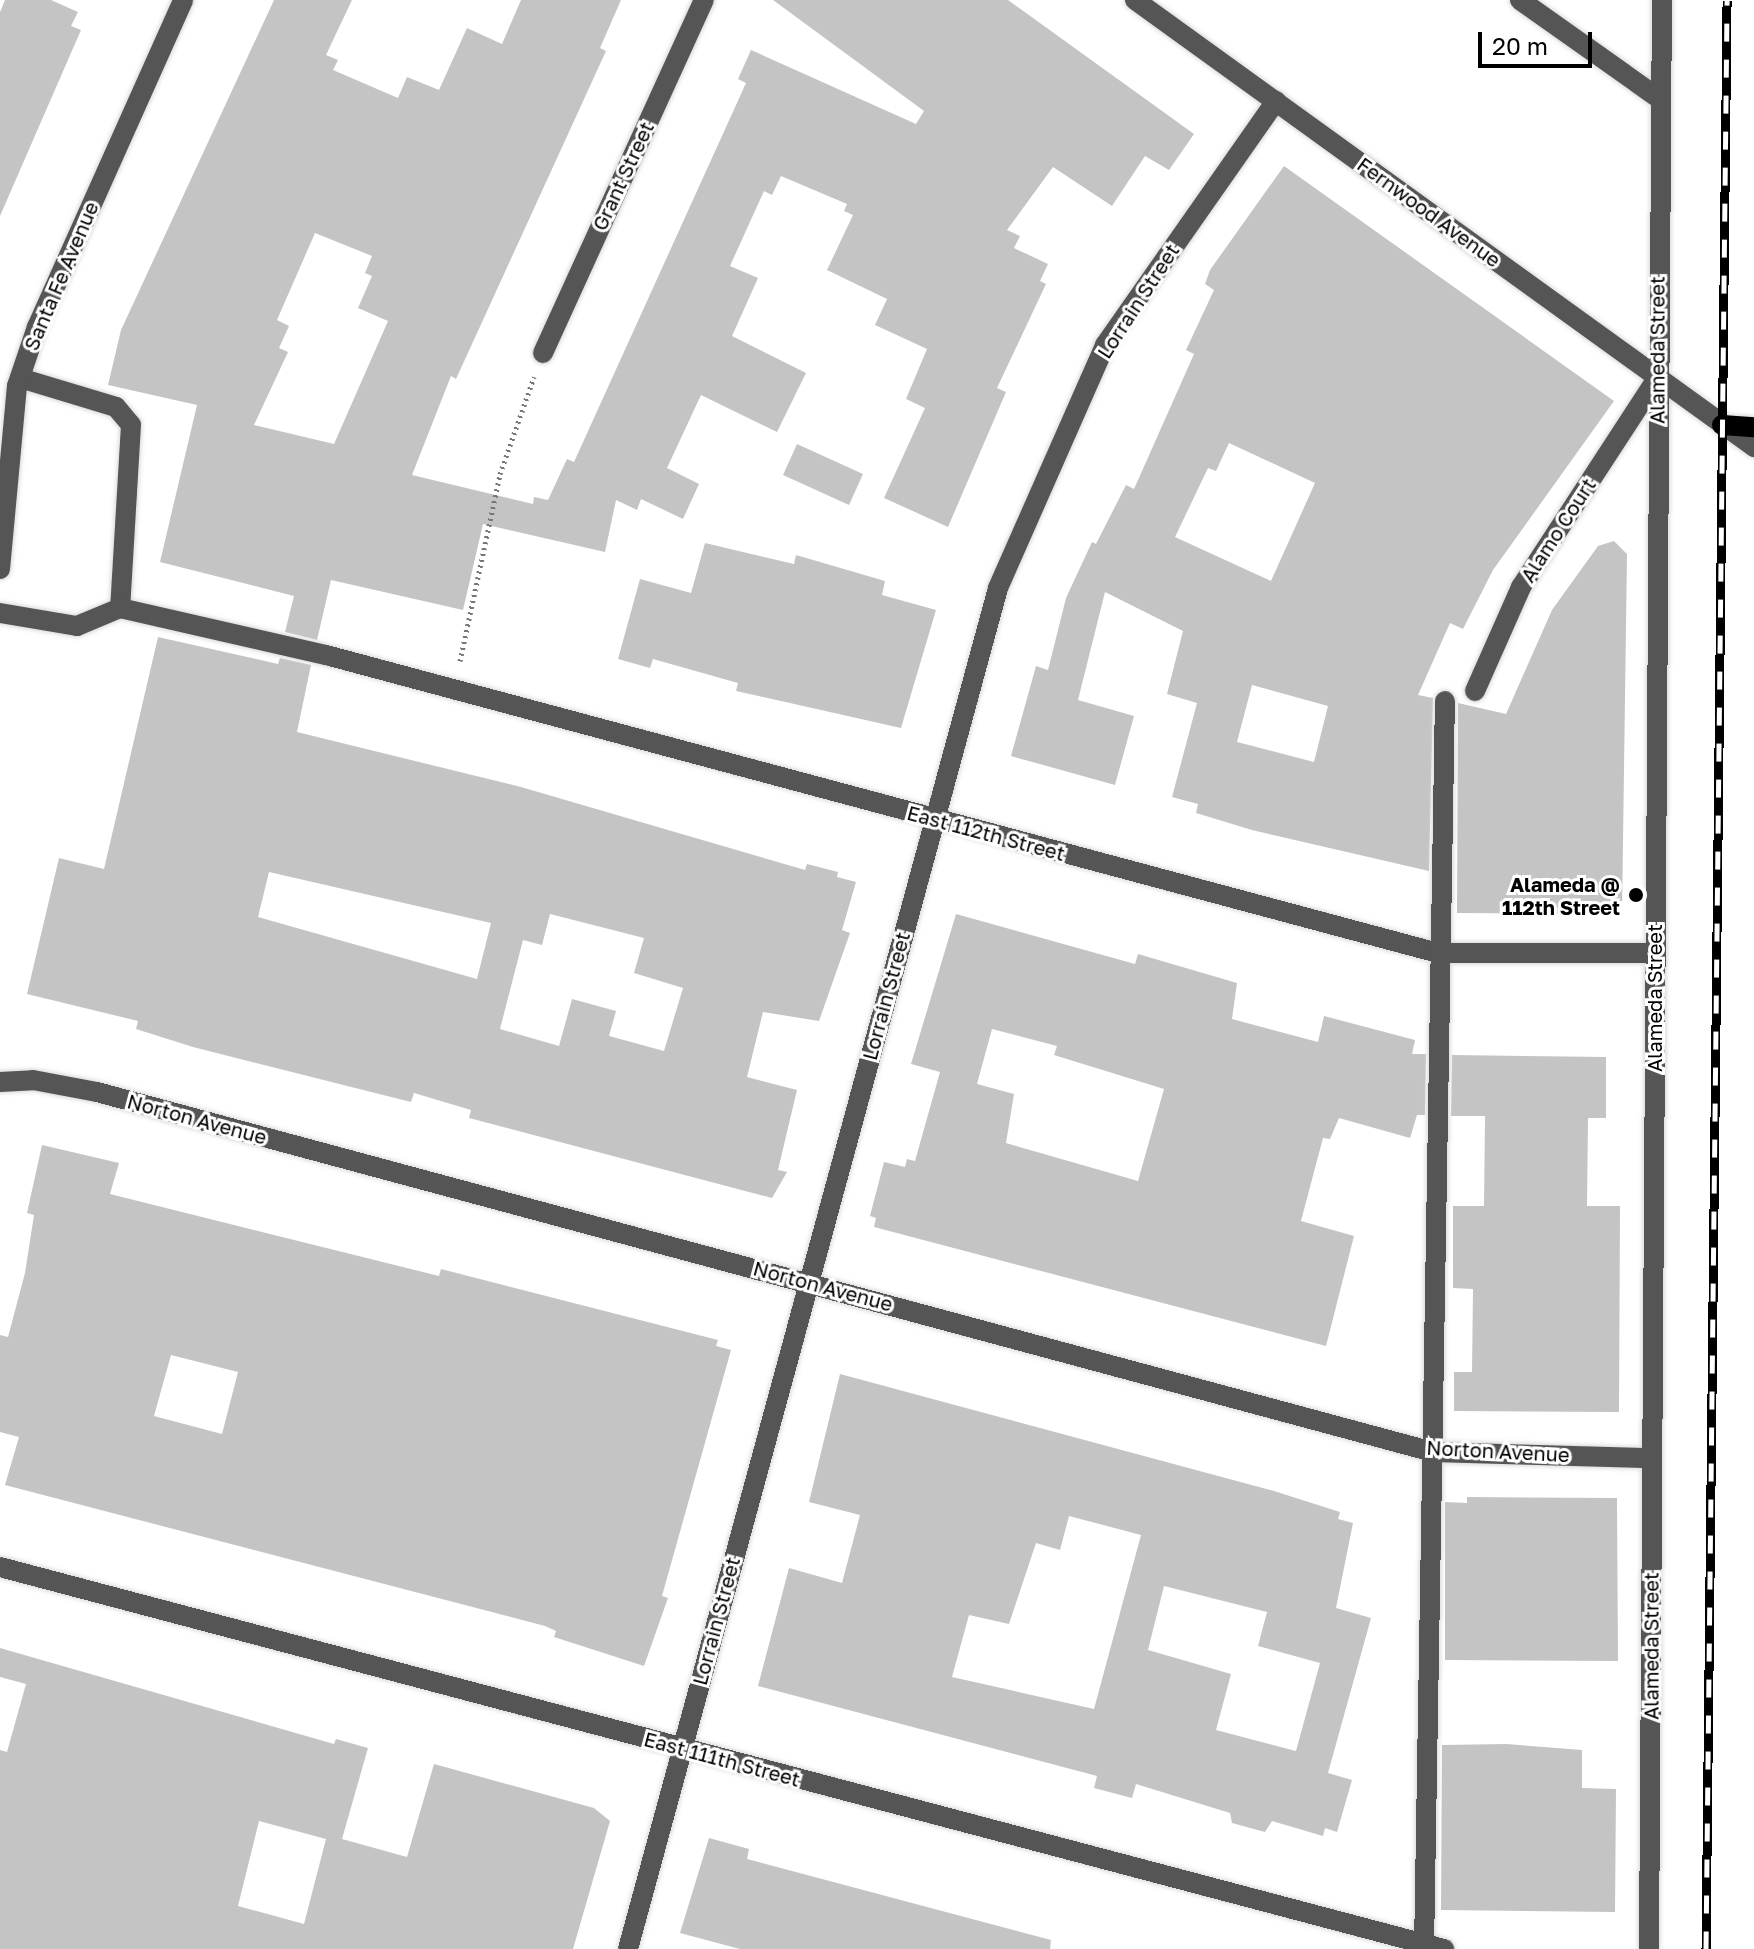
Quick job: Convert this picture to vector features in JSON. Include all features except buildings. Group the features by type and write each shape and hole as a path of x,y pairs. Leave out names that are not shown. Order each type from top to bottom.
{"main road":[{"path":"1722,425 1753,434"}],"street":[{"name":"Santa Fe Avenue","path":"0,569 12,389 183,0"},
{"name":"Grant Street","path":"543,353 704,0"},
{"name":"Fernwood Avenue","path":"1135,0 1722,425"},
{"path":"1520,0 1660,99"},
{"name":"Alameda Street","path":"1649,1949 1657,378 1662,0"},
{"name":"Lorrain Street","path":"628,1949 998,588 1105,345 1276,101"},
{"name":"Alamo Court","path":"1475,691 1521,587 1657,378"},
{"path":"0,613 77,626 120,608 132,433 116,407 12,389"},
{"name":"East 112th Street","path":"120,608 326,655 1438,953 1654,953"},
{"path":"1424,1949 1438,953 1445,701"},
{"name":"Norton Avenue","path":"0,1082 33,1080 97,1092 1433,1452 1652,1458"},
{"name":"East 111th Street","path":"0,1567 682,1747 1424,1949 1444,1949"}],"path":[{"path":"454,690 500,474 543,353"}],"railway":[{"path":"1706,1949 1727,0"}],"place":[{"name":"Alameda @ 112th Street","path":"1636,895"}]}
